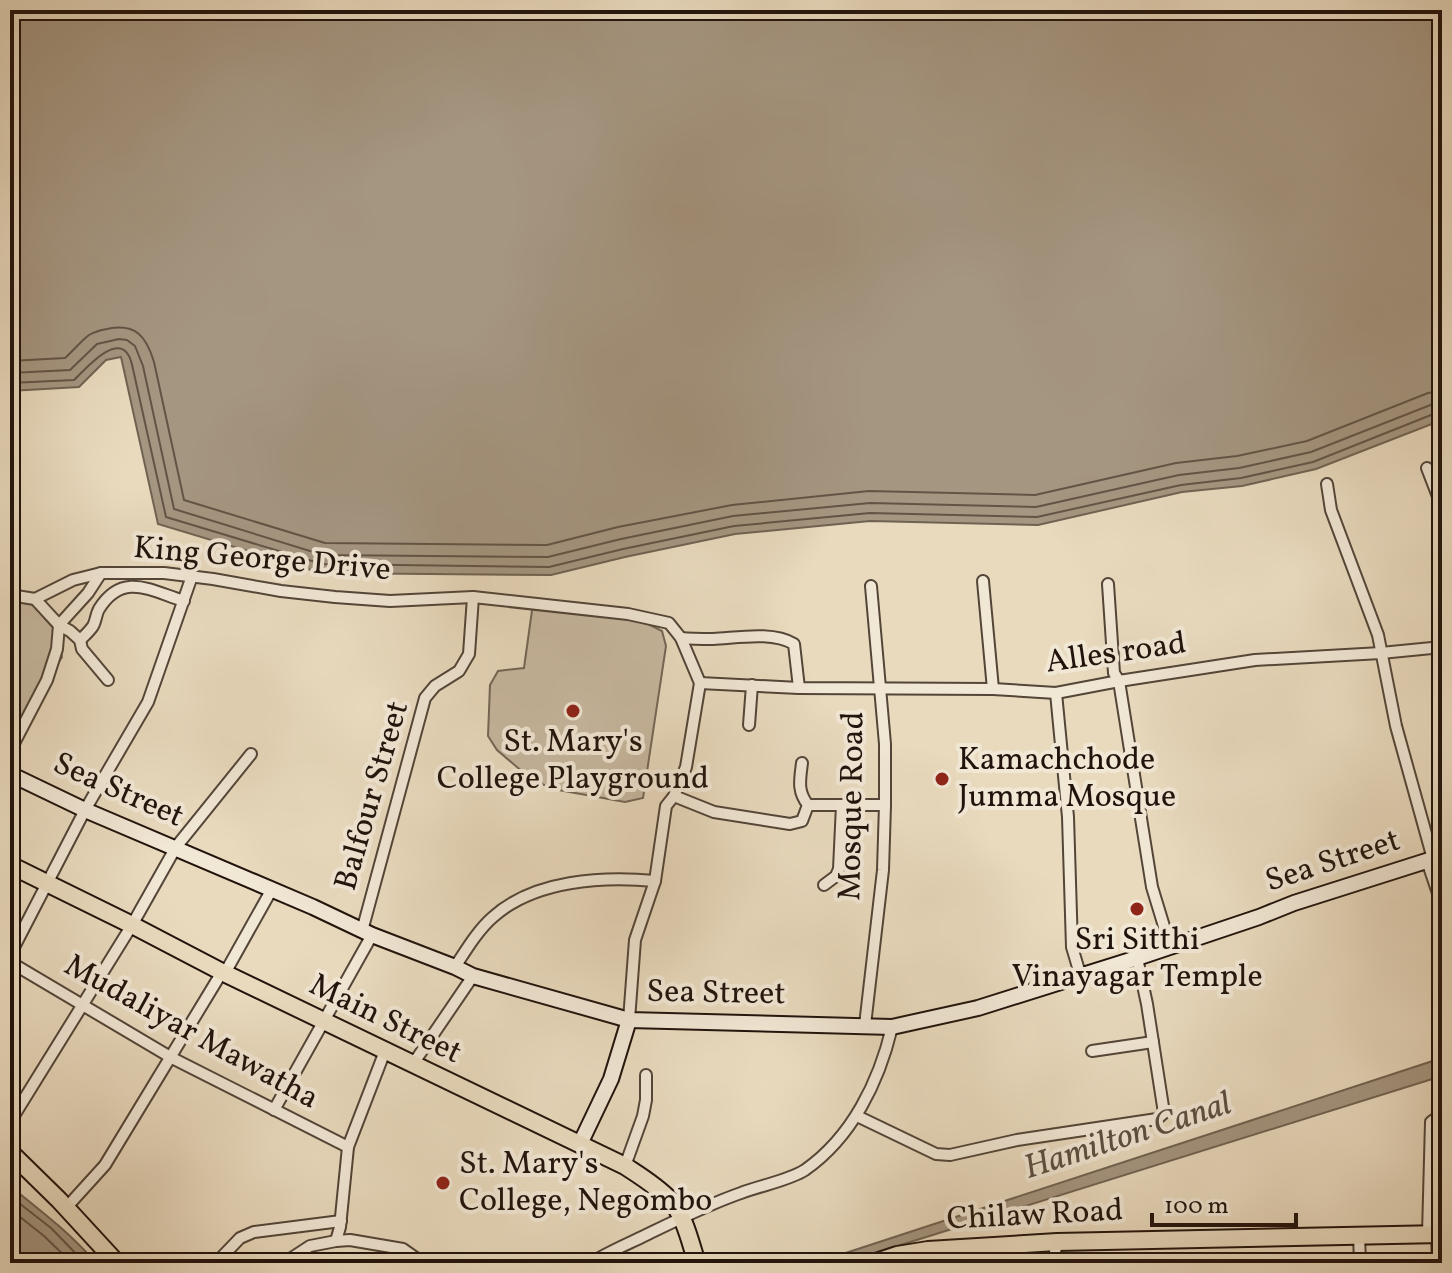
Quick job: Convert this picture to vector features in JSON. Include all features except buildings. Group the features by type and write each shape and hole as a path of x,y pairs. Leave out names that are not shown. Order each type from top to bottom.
{"main road":[{"name":"Main Street","path":"10,865 224,973 625,1166 671,1201 682,1218 697,1263"},
{"path":"10,1152 117,1263"},
{"name":"Chilaw Road","path":"873,1263 928,1250 1057,1242 1436,1234"}],"street":[{"path":"1427,468 1442,507"},
{"path":"1327,484 1331,510 1378,635 1396,726 1434,858 1442,905"},
{"path":"10,595 35,599 73,580 101,573"},
{"name":"King George Drive","path":"59,625 88,593 101,573 164,573 335,597 390,601 473,597 628,614 669,623 681,638"},
{"path":"10,955 85,810 148,702 192,576"},
{"path":"983,581 993,689"},
{"path":"1108,584 1114,673 1119,681 1152,887 1170,946"},
{"path":"80,640 93,625 99,609 119,589 128,586 184,601"},
{"name":"Mosque Road","path":"865,1025 883,870 885,805 885,744 871,586"},
{"name":"Balfour Street","path":"274,1110 324,1021 367,933 425,698 435,686 459,671 469,654 473,597"},
{"path":"35,599 59,625 80,640 82,649 108,680"},
{"path":"10,751 47,680 57,649 59,625"},
{"path":"580,1144 611,1079 629,1020 635,940 655,881 666,806 674,796 686,767 700,683 681,638 745,636 786,639 794,644 799,688"},
{"name":"Alles road","path":"700,683 1056,693 1255,660 1442,647"},
{"path":"749,725 752,685"},
{"path":"1056,693 1068,817 1072,947 1080,974"},
{"path":"10,1122 84,1005 176,847 251,754"},
{"path":"802,763 800,788 808,805"},
{"name":"Sea Street","path":"10,774 85,810 473,976 629,1020 892,1027 978,1008 1434,858"},
{"path":"674,796 714,812 790,824 802,821 808,805"},
{"path":"808,805 885,805"},
{"path":"824,885 836,876 839,869 842,805"},
{"path":"455,967 490,919 521,898 569,883 604,878 655,881"},
{"path":"66,1208 105,1165 224,973 272,889"},
{"path":"857,1116 936,1154 950,1155 1017,1140 1157,1119 1164,1113 1137,958"},
{"name":"Mudaliyar Mawatha","path":"10,962 172,1058 348,1147"},
{"path":"413,1064 473,976"},
{"path":"591,1263 738,1194 802,1173 827,1152 857,1116 873,1086 892,1027"},
{"path":"1092,1051 1153,1042"},
{"path":"336,1241 341,1221 348,1147 385,1051"},
{"path":"625,1166 643,1116 646,1075"},
{"path":"1438,1263 1431,1122 1442,1114"},
{"path":"216,1263 240,1238 254,1232 341,1221"},
{"path":"1359,1235 1360,1263"},
{"path":"284,1263 310,1246 350,1240 403,1249 423,1263"},
{"path":"1053,1263 1057,1242"}],"shaded area":[{"path":"10,600 33,605 55,630 62,657 10,751"},
{"name":"St. Mary's College Playground","path":"533,603 628,614 662,631 666,646 643,798 625,802 553,789 531,779 497,750 488,736 490,685 498,671 524,668"}],"water":[{"path":"10,10 1442,10 1442,420 1316,469 1242,486 1182,492 1038,525 870,521 735,534 551,575 321,573 158,524 121,357 106,360 79,387 10,391"},
{"path":"1442,1058 1442,1076 843,1263 815,1263"},
{"path":"10,1186 44,1213 96,1263 10,1263"}],"place":[{"name":"St. Mary's College Playground","path":"573,711"},
{"name":"Kamachchode Jumma Mosque","path":"942,779"},
{"name":"Sri Sitthi Vinayagar Temple","path":"1137,909"},
{"name":"St. Mary's College, Negombo","path":"443,1183"}],"water label":[{"name":"Hamilton Canal","path":"1128,1137"}]}
